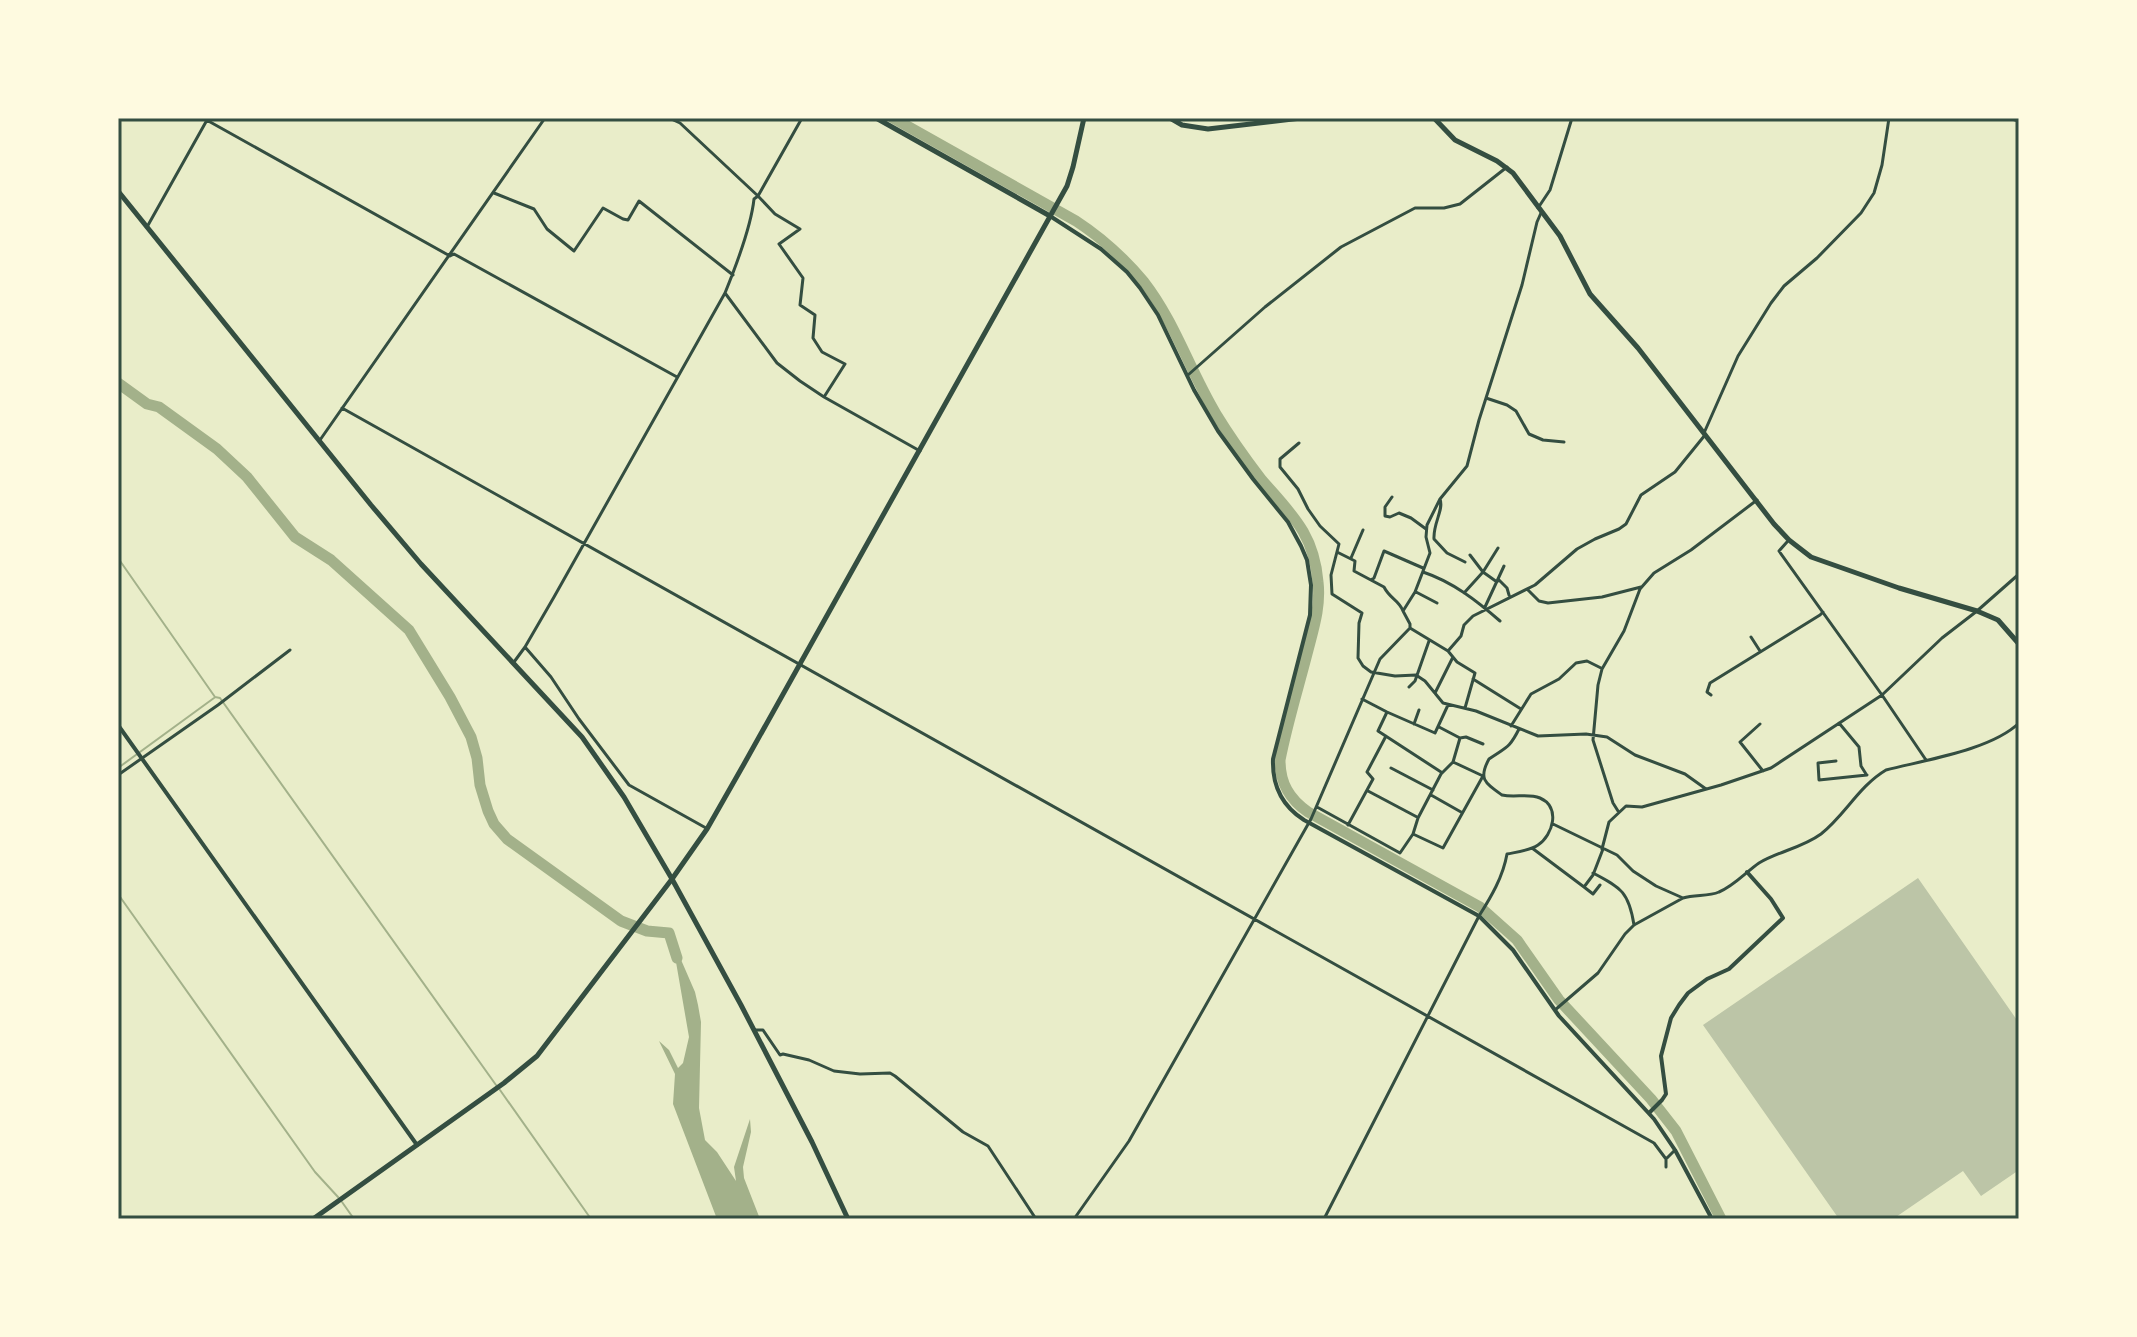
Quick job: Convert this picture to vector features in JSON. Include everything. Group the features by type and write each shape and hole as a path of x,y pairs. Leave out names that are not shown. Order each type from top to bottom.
{"main road":[{"path":"876,118 1051,215"},
{"path":"313,1219 504,1083 537,1056 672,879 707,829 1051,215 1070,178 1084,118"},
{"path":"1170,118 1182,125 1208,129 1301,118"},
{"path":"1434,118 1459,143 1507,167 1523,186 1560,236 1590,294 1638,348 1789,540 1811,557 1998,620 2019,644"},
{"path":"118,191 421,564 582,737 624,797 672,879 812,1142 848,1219"}],"street":[{"path":"320,440 545,118"},
{"path":"669,118 680,123 775,214 800,229 779,244 803,278 800,305 815,315 813,338 822,352 845,364 824,397"},
{"path":"514,662 725,293 754,199 802,118"},
{"path":"1403,611 1416,592 1430,553 1426,529 1440,499 1467,466 1522,285 1540,211 1550,190 1572,118"},
{"path":"1448,651 1461,636 1468,620 1486,608 1528,590 1572,552 1626,524 1641,495 1675,472 1705,434 1738,356 1771,303 1784,286 1861,213 1874,193 1889,118"},
{"path":"2008,118 2019,121"},
{"path":"147,227 205,119 450,256 454,254 677,377"},
{"path":"1189,375 1265,307 1341,247 1415,208 1444,208 1460,204 1507,167"},
{"path":"494,193 534,209 547,229 574,251 603,208 628,220 639,201 733,275"},
{"path":"1051,215 1101,249 1134,280 1158,315 1206,412 1235,456 1288,522 1307,560 1312,594 1310,615 1273,759 1274,778 1284,802 1296,814 1480,915 1513,950 1557,1009 1651,1111 1712,1219"},
{"path":"725,293 777,363 824,397 920,451"},
{"path":"1486,398 1516,411 1529,434 1543,440 1564,442"},
{"path":"342,408 1654,1143 1666,1159 1666,1167"},
{"path":"1299,443 1280,459 1280,467 1298,489 1320,526 1339,544 1331,575 1332,594 1362,613 1358,658 1363,666 1375,673 1416,675 1443,703 1543,737 1607,737 1635,755 1685,774 1706,789"},
{"path":"1392,497 1385,507 1385,516 1399,513 1426,529"},
{"path":"1440,499 1442,507 1433,528 1434,539 1447,553 1465,562"},
{"path":"1619,813 1595,751 1593,735 1602,669 1624,631 1642,587 1654,573 1691,550 1757,500"},
{"path":"1351,558 1363,530"},
{"path":"1789,540 1779,551 1926,760"},
{"path":"1464,593 1483,572 1498,548"},
{"path":"1371,580 1384,551 1442,578 1500,621"},
{"path":"1337,552 1355,561 1354,571 1384,587 1387,594 1400,605 1410,628 1448,651 1475,673 1465,709"},
{"path":"1470,555 1483,572 1507,588 1509,597"},
{"path":"1486,608 1504,566"},
{"path":"1584,887 1593,873 1609,822 1626,806 1642,807 1771,768 1882,695 1942,638 2019,576"},
{"path":"1528,590 1539,601 1548,603 1593,599 1642,587"},
{"path":"1416,592 1437,603"},
{"path":"1711,695 1707,692 1710,683 1823,612"},
{"path":"1074,1219 1129,1141 1310,820 1383,655 1410,628"},
{"path":"1409,687 1415,681 1432,631"},
{"path":"1751,637 1760,652"},
{"path":"525,647 551,677 629,785 707,829"},
{"path":"118,775 290,650"},
{"path":"1435,694 1453,657"},
{"path":"1511,726 1531,694 1559,679 1576,663 1587,661 1602,669"},
{"path":"1473,679 1521,710"},
{"path":"1362,699 1435,733 1448,705"},
{"path":"1414,724 1419,710"},
{"path":"1387,712 1378,731 1442,773"},
{"path":"1839,723 1859,747 1861,766 1870,780"},
{"path":"1760,724 1740,742 1763,771"},
{"path":"118,725 417,1145"},
{"path":"1557,1009 1598,973 1634,925 1683,898 1717,893 1761,862 1809,842 1822,833 1870,780 1886,770 1981,746 2019,725"},
{"path":"1439,727 1460,738 1466,737 1483,744"},
{"path":"1413,834 1443,848 1483,776 1489,759 1505,750 1519,728"},
{"path":"1348,825 1368,791 1373,779 1367,772 1386,736"},
{"path":"1316,808 1400,853 1413,834 1442,773 1453,762 1460,738"},
{"path":"1836,761 1818,763 1819,780 1867,775"},
{"path":"1324,1219 1502,873 1507,854 1532,848 1543,841 1553,824 1552,811 1545,800 1530,795 1502,795 1483,776 1453,762"},
{"path":"1391,768 1461,812"},
{"path":"1368,791 1418,818"},
{"path":"1553,824 1617,855 1633,871 1656,886 1683,898"},
{"path":"1532,848 1593,894 1600,885"},
{"path":"1651,1111 1666,1094 1661,1056 1671,1018 1679,1005 1688,993 1707,979 1729,969 1783,918 1747,872"},
{"path":"1593,873 1626,895 1634,925"},
{"path":"754,1030 763,1030 780,1055 809,1060 834,1071 895,1076 963,1132 991,1149 1036,1219"},
{"path":"1666,1159 1675,1150"}],"shaded area":[{"path":"672,939 695,992 701,1022 699,1108 705,1140 736,1181 734,1167 750,1119 744,1178 760,1219 717,1219 673,1104 675,1074 659,1041 669,1050 678,1068 683,1063 689,1037"}],"building":[{"path":"1918,878 2019,1023 2019,1170 1981,1196 1963,1171 1893,1219 1839,1219 1703,1025"}],"waterway":[{"path":"893,118 1076,221 1112,249 1144,282 1165,313 1221,423 1299,525 1312,550 1318,600 1280,760 1287,790 1308,812 1480,907 1517,940 1559,1000 1651,1099 1676,1131 1721,1219"},
{"path":"118,383 147,404 159,407 217,449 247,477 295,537 331,560 409,630 471,737 488,811 507,839 621,921 647,931 669,933 677,958"},
{"path":"118,558 496,1085"},
{"path":"118,768 214,698"},
{"path":"118,894 315,1172 338,1197"},
{"path":"500,1090 591,1219"},
{"path":"342,1202 354,1219"}]}
